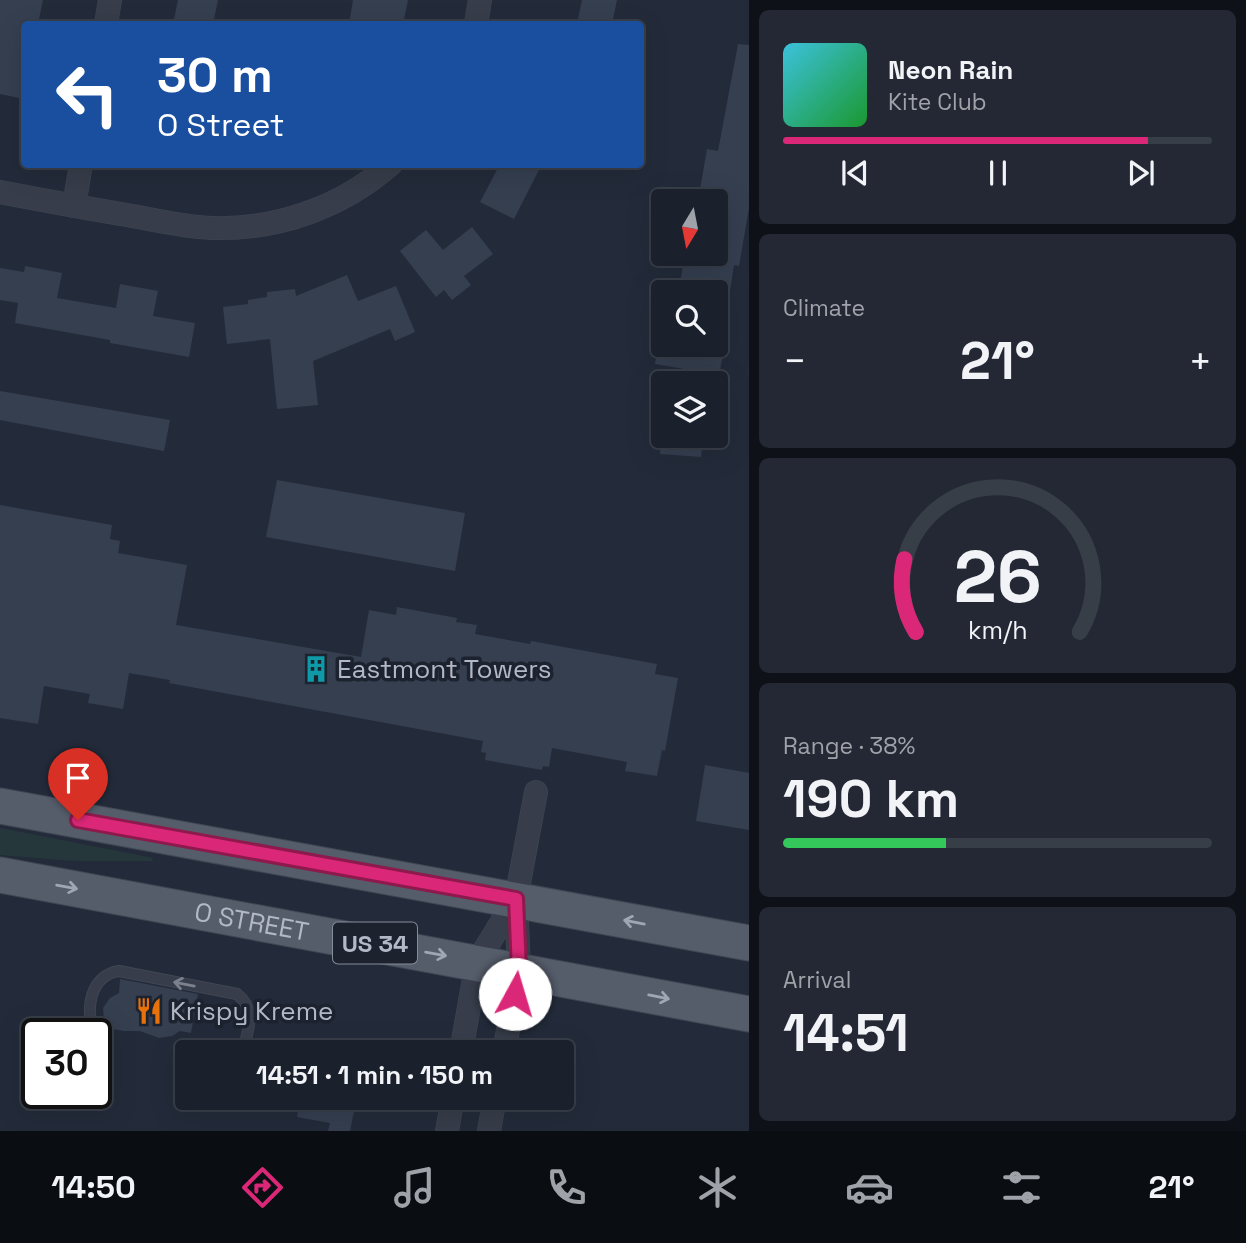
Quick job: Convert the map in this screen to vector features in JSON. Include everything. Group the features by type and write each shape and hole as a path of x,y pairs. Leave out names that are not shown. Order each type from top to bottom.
{"main road":[{"path":"0,806 749,943"},
{"name":"O STREET","path":"0,875 749,1014"}],"street":[{"path":"106,21 110,0"},
{"path":"476,21 480,0"},
{"path":"74,206 80,168"},
{"path":"0,192 193,226 230,228 267,224 305,214 340,200 386,168"},
{"path":"506,1040 519,970 516,899 536,792"},
{"path":"463,1040 477,962 516,899"},
{"path":"447,1131 451,1110"},
{"path":"489,1131 493,1110"}],"lane":[{"path":"91,1018 96,985 104,976 119,971 237,994 246,1001 250,1010 245,1040"}],"shaded area":[{"path":"0,828 153,858 152,861 74,861 0,855"}],"building":[{"path":"0,0 43,0 39,21 21,21 21,98 0,94"},
{"path":"178,0 218,0 214,21 174,21"},
{"path":"353,0 408,0 404,21 350,21"},
{"path":"582,0 617,0 613,21 578,19"},
{"path":"738,44 749,45 749,208 739,266 734,265 729,297 728,280 680,280 683,266 728,266 728,189 700,189 707,149 718,151"},
{"path":"498,168 540,168 514,219 480,202"},
{"path":"472,227 493,254 464,276 471,285 452,300 444,290 436,297 400,251 426,230 443,250"},
{"path":"25,266 62,273 57,298 116,308 120,284 158,291 153,316 195,323 189,357 15,323 18,303 0,300 0,268 24,272"},
{"path":"347,275 358,301 396,286 415,332 395,341 390,329 313,361 318,405 277,409 270,339 227,344 223,307 248,304 248,300 267,297 267,292 295,289 296,296"},
{"path":"656,357 723,357 720,371 696,371 655,364"},
{"path":"0,391 170,420 164,451 0,420"},
{"path":"660,448 702,448 701,457 660,454"},
{"path":"277,480 465,513 455,571 266,537"},
{"name":"Eastmont Towers","path":"0,505 112,525 110,539 120,541 118,553 187,565 176,625 361,657 369,610 396,615 397,607 457,618 456,622 477,625 475,634 530,644 531,641 657,664 655,674 678,678 665,751 662,750 657,776 625,771 627,762 552,748 549,767 543,766 542,770 485,760 486,753 481,752 483,741 169,683 170,680 129,673 123,709 88,703 90,694 44,686 38,724 0,718"},
{"path":"705,765 749,773 749,830 696,821"},
{"name":"Krispy Kreme","path":"120,979 198,994 191,1033 180,1031 172,1036 159,1038 140,1031 112,1029 112,1018 104,1018 103,1008 110,998 119,993"},
{"path":"298,1110 354,1110 350,1131 328,1131 330,1123 297,1117"}],"place":[{"name":"Eastmont Towers","path":"316,669"},
{"name":"Krispy Kreme","path":"149,1011"}],"route":[{"path":"78,820 516,899 519,970 515,994"}]}
